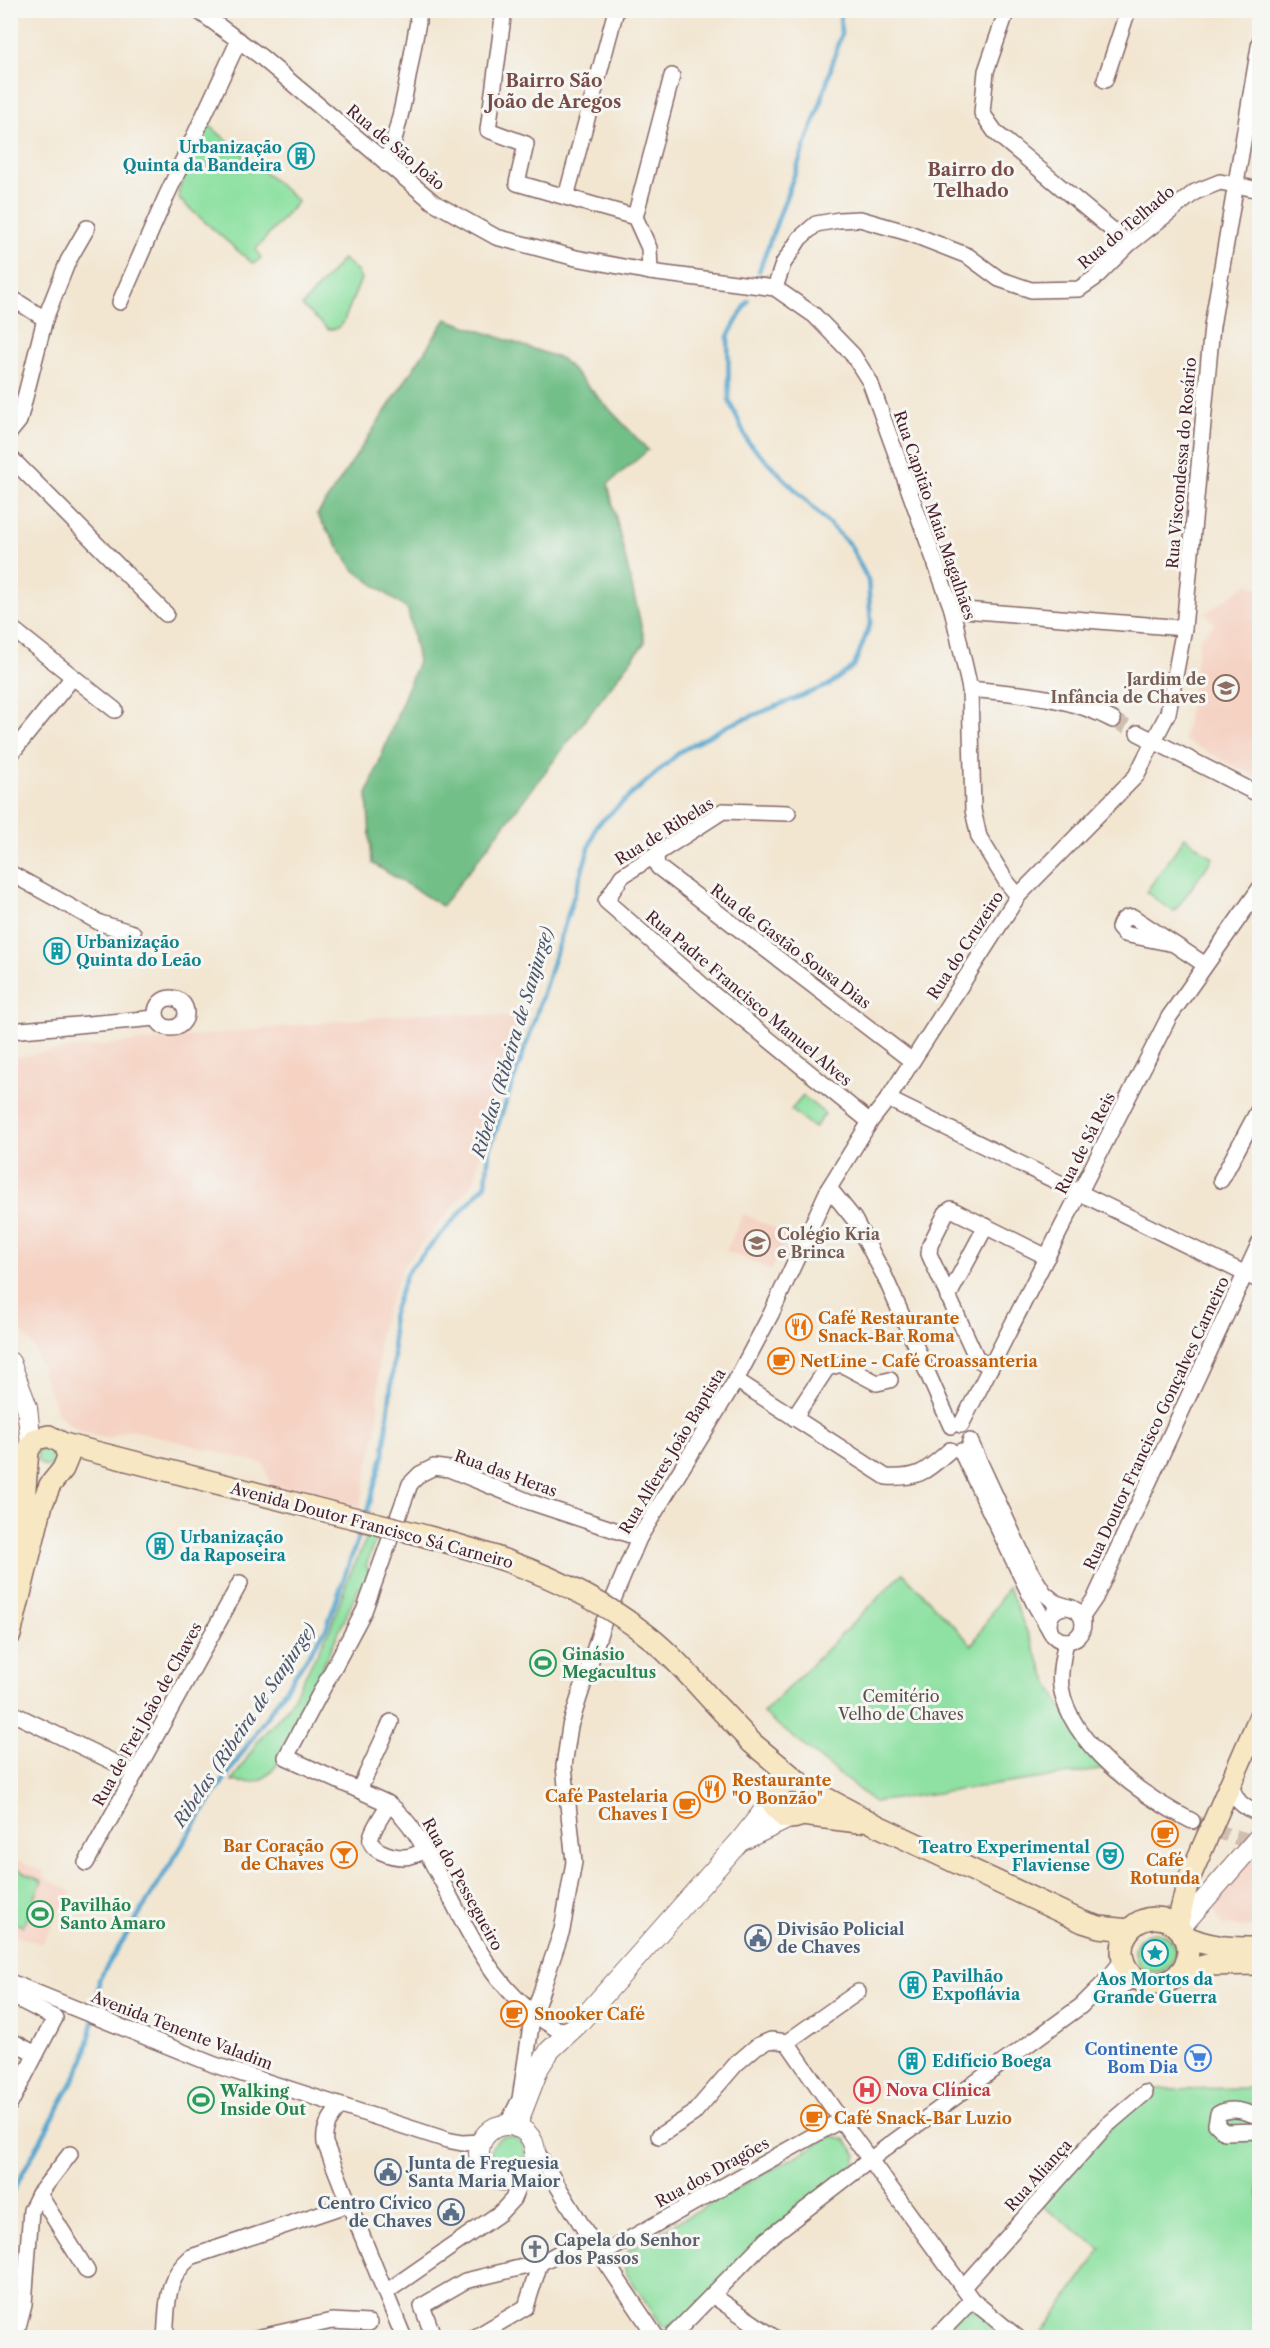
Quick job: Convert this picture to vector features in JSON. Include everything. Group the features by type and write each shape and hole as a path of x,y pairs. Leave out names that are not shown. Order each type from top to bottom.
{"main road":[{"name":"Avenida Doutor Francisco Sá Carneiro","path":"43,1447 111,1456 474,1549 528,1568 568,1586 623,1618 648,1636 672,1658 752,1743 803,1785 878,1826"},
{"path":"43,1447 37,1474 43,1476 60,1472"},
{"path":"10,1635 42,1504 68,1457 43,1447"},
{"path":"10,1569 23,1514 43,1447"},
{"name":"Avenida Doutor Francisco Sá Carneiro","path":"60,1472 87,1459 111,1456"},
{"path":"1179,1973 1187,1954 1174,1927 1188,1881 1260,1716"},
{"name":"Avenida Doutor Francisco Sá Carneiro","path":"752,1743 773,1796"},
{"path":"795,1816 806,1811 810,1799 803,1785 785,1782 773,1796 776,1809 795,1816 843,1819 878,1826 1083,1922 1099,1927 1129,1930"},
{"path":"1260,1948 1211,1946 1174,1927 1147,1919 1137,1923 1129,1930 1124,1939 1122,1955 1126,1967 1137,1979 1155,1984 1164,1983 1179,1973 1215,1964 1260,1964"},
{"path":"1083,1922 1122,1955"}],"street":[{"name":"Rua de São João","path":"197,10 260,56 433,202 496,237 576,258 650,272 775,288"},
{"path":"386,164 395,138 405,93 418,22 417,10"},
{"path":"504,10 488,130 526,144 517,183 635,217"},
{"path":"566,197 616,10"},
{"path":"1007,10 986,70 982,113 996,133 1129,244"},
{"path":"1105,80 1128,10"},
{"path":"120,302 239,40"},
{"name":"Rua Viscondessa do Rosário","path":"1155,742 1168,713 1184,628 1212,326 1235,185 1257,73 1260,41"},
{"path":"650,272 649,248 635,217 672,76"},
{"name":"Rua do Telhado","path":"775,288 783,264 800,238 816,224 860,219 909,233 968,256 999,279 1031,290 1079,290 1095,278 1129,244 1194,192 1220,182 1260,190"},
{"path":"10,432 20,421 45,319 68,261 87,228"},
{"name":"Rua Capitão Maia Magalhães","path":"775,288 814,315 853,355 870,382 952,609 970,689 973,810 979,837 1018,896"},
{"path":"10,297 45,319"},
{"path":"10,457 166,614"},
{"path":"952,609 1184,628"},
{"path":"10,627 115,710"},
{"path":"10,755 73,677"},
{"path":"970,689 1039,696 1074,703 1113,720"},
{"path":"1138,734 1260,795"},
{"name":"Rua do Cruzeiro","path":"829,1188 1018,896 1136,776 1155,742"},
{"name":"Rua de Ribelas","path":"606,901 622,876 723,812 788,813"},
{"name":"Rua de Gastão Sousa Dias","path":"657,854 658,867 912,1061"},
{"path":"10,873 100,923 133,933"},
{"name":"Rua de Sá Reis","path":"956,1426 991,1367 1169,1017 1204,964 1260,888"},
{"name":"Rua Padre Francisco Manuel Alves","path":"606,901 708,990 870,1122"},
{"path":"1174,944 1204,964"},
{"path":"10,1031 156,1018"},
{"path":"888,1099 1260,1281"},
{"path":"1221,1180 1260,1107"},
{"path":"736,1380 886,1477 907,1479 927,1470 961,1447 969,1432 956,1426 884,1275 854,1219 829,1188"},
{"name":"Rua Alferes João Baptista","path":"511,2126 520,2099 534,2013 561,1936 573,1862 564,1766 570,1726 602,1626 639,1538 736,1380 771,1314 829,1188"},
{"path":"991,1367 976,1359 929,1249 946,1213 951,1209 956,1210 1047,1257"},
{"path":"948,1297 986,1226"},
{"name":"Rua Doutor Francisco Gonçalves Carneiro","path":"1077,1612 1095,1598 1260,1242"},
{"path":"10,1362 43,1447"},
{"path":"794,1418 827,1368 841,1364 877,1383 890,1380"},
{"path":"956,1426 946,1430 944,1440 961,1447 1044,1593 1056,1603 1077,1612 1083,1622 1081,1633 1074,1639 1066,1641 1055,1637 1051,1632 1034,1603 961,1447"},
{"name":"Rua das Heras","path":"286,1756 363,1611 410,1484 420,1474 434,1467 449,1469 530,1502 639,1538"},
{"name":"Rua de Frei João de Chaves","path":"86,1863 240,1583"},
{"path":"1051,1632 1052,1615 1062,1607 1077,1612"},
{"path":"1066,1641 1060,1685 1068,1708 1082,1733 1129,1783 1160,1804 1192,1821"},
{"path":"10,1712 136,1773"},
{"path":"359,1790 391,1722"},
{"name":"Rua do Pessegueiro","path":"286,1756 388,1804 400,1813 416,1832 487,1964 511,1995 557,2029 564,2030 577,2025"},
{"path":"1231,1782 1234,1795 1239,1803 1260,1813"},
{"path":"511,2126 542,2061 554,2045 577,2025 740,1841 773,1796"},
{"path":"388,1804 371,1838 372,1845 377,1850 402,1857 416,1855 425,1850"},
{"path":"740,1841 795,1816"},
{"path":"1174,1927 1260,1836"},
{"path":"670,2337 766,2240 892,2143 1081,2006 1107,1980 1122,1955"},
{"path":"1081,2006 1137,1979"},
{"name":"Avenida Tenente Valadim","path":"10,1982 215,2065 447,2140 462,2143 481,2142"},
{"path":"659,2136 693,2114 736,2064 757,2046 771,2040 787,2042 858,1992"},
{"path":"10,1995 55,2018 10,2104"},
{"path":"386,2292 500,2213 513,2199 521,2177 532,2165 534,2121 544,2086 577,2025"},
{"path":"10,2040 36,2054"},
{"path":"787,2042 972,2300 1018,2337"},
{"name":"Rua Aliança","path":"963,2287 1105,2127 1145,2093"},
{"path":"340,2106 327,2123 324,2138 404,2337"},
{"path":"1260,2117 1246,2110 1222,2111 1218,2114 1216,2124 1224,2132 1260,2131"},
{"name":"Rua dos Dragões","path":"601,2255 841,2120"},
{"path":"521,2177 504,2181 489,2174 480,2159 481,2142 492,2130 511,2126 522,2130 534,2145 589,2237 657,2337"},
{"path":"859,2144 878,2148 892,2143"},
{"path":"15,2337 24,2304 31,2210 39,2194 70,2154"},
{"path":"39,2194 87,2271"},
{"path":"165,2337 169,2292 173,2277 180,2266 191,2257 349,2204"},
{"path":"434,2337 422,2306 465,2281 540,2263 589,2237"},
{"path":"474,2337 526,2307 540,2263"},
{"path":"711,2295 775,2337"},
{"path":"934,2337 972,2300"},
{"path":"256,2337 332,2321 369,2323"}],"shaded area":[{"name":"Jardim de Infância de Chaves","path":"1249,583 1259,589 1259,779 1184,740 1200,637 1215,624 1206,613"},
{"path":"430,1012 519,1018 513,1057 487,1118 474,1182 404,1265 379,1333 378,1422 360,1507 271,1485 264,1464 129,1429 107,1439 83,1433 68,1424 57,1412 33,1346 16,1325 11,1307 11,1058 66,1049"},
{"name":"Colégio Kria e Brinca","path":"743,1214 788,1234 771,1270 726,1251"},
{"path":"1259,1853 1259,1927 1224,1926 1213,1909"},
{"path":"11,1858 45,1872 43,1876 72,1892 69,1898 67,1897 42,1944 15,1935 11,1943"}],"green space":[{"path":"209,125 298,201 256,249 261,258 255,263 251,262 180,200 178,191"},
{"path":"343,259 357,271 361,279 343,323 336,329 328,329 302,306"},
{"path":"446,319 562,359 648,450 608,484 645,642 442,906 372,863 367,794 418,661 408,610 353,569 317,515"},
{"path":"1185,837 1213,858 1174,912 1146,892"},
{"path":"803,1096 825,1114 814,1128 791,1110"},
{"path":"47,1446 54,1449 57,1456 54,1463 47,1466 40,1463 37,1456 40,1449"},
{"path":"368,1535 377,1536 366,1566 372,1573 367,1585 359,1588 279,1762 269,1774 259,1781 248,1783 232,1781 259,1740 288,1707 330,1629 348,1579"},
{"name":"Cemitério Velho de Chaves","path":"903,1573 972,1645 1008,1587 1050,1686 1078,1735 1107,1769 874,1802 763,1713"},
{"path":"11,1866 42,1881 23,1926 12,1922"},
{"path":"1155,1932 1169,1938 1175,1952 1169,1966 1155,1972 1141,1966 1135,1952 1141,1938"},
{"path":"1259,2088 1259,2337 1040,2337 1101,2249 1038,2203 1145,2093 1159,2089"},
{"path":"508,2136 520,2141 525,2153 520,2165 508,2170 496,2165 491,2153 496,2141"},
{"path":"832,2136 845,2139 857,2155 854,2167 679,2326 663,2327 626,2273 624,2263 629,2249"},
{"path":"967,2305 1018,2338 935,2338"}],"waterway":[{"name":"Ribelas (Ribeira de Sanjurge)","path":"759,271 821,102 841,34 840,10"},
{"name":"Ribelas (Ribeira de Sanjurge)","path":"366,1516 384,1453 394,1358 392,1316 407,1272 486,1184 489,1150 531,1031 596,826 681,751 727,726 829,685 854,666 871,622 868,580 850,545 748,442 729,400 728,336 748,301"},
{"name":"Ribelas (Ribeira de Sanjurge)","path":"10,2196 83,2063 98,2003 99,1979 209,1802 326,1629 362,1527"}],"tunnel":[{"path":"1113,720 1138,733"},
{"path":"1192,1821 1215,1831 1260,1844"}],"place":[{"name":"Urbanização Quinta da Bandeira","path":"301,156"},
{"name":"Jardim de Infância de Chaves","path":"1226,688"},
{"name":"Urbanização Quinta do Leão","path":"57,951"},
{"name":"Colégio Kria e Brinca","path":"757,1243"},
{"name":"Café Restaurante Snack-Bar Roma","path":"799,1327"},
{"name":"NetLine - Café Croassanteria","path":"781,1361"},
{"name":"Urbanização da Raposeira","path":"160,1546"},
{"name":"Ginásio Megacultus","path":"543,1663"},
{"name":"Restaurante \"O Bonzão\"","path":"712,1789"},
{"name":"Café Pastelaria Chaves I","path":"687,1805"},
{"name":"Café Rotunda","path":"1165,1834"},
{"name":"Bar Coração de Chaves","path":"344,1855"},
{"name":"Teatro Experimental Flaviense","path":"1110,1856"},
{"name":"Pavilhão Santo Amaro","path":"40,1914"},
{"name":"Divisão Policial de Chaves","path":"758,1938"},
{"name":"Aos Mortos da Grande Guerra","path":"1155,1953"},
{"name":"Pavilhão Expoflávia","path":"913,1985"},
{"name":"Snooker Café","path":"514,2014"},
{"name":"Continente Bom Dia","path":"1198,2058"},
{"name":"Edifício Boega","path":"912,2061"},
{"name":"Nova Clínica","path":"867,2090"},
{"name":"Walking Inside Out","path":"201,2100"},
{"name":"Café Snack-Bar Luzio","path":"814,2118"},
{"name":"Junta de Freguesia Santa Maria Maior","path":"388,2172"},
{"name":"Centro Cívico de Chaves","path":"451,2212"},
{"name":"Capela do Senhor dos Passos","path":"535,2249"}],"district":[{"name":"Bairro São João de Aregos","path":"554,91"},
{"name":"Bairro do Telhado","path":"971,180"}]}
